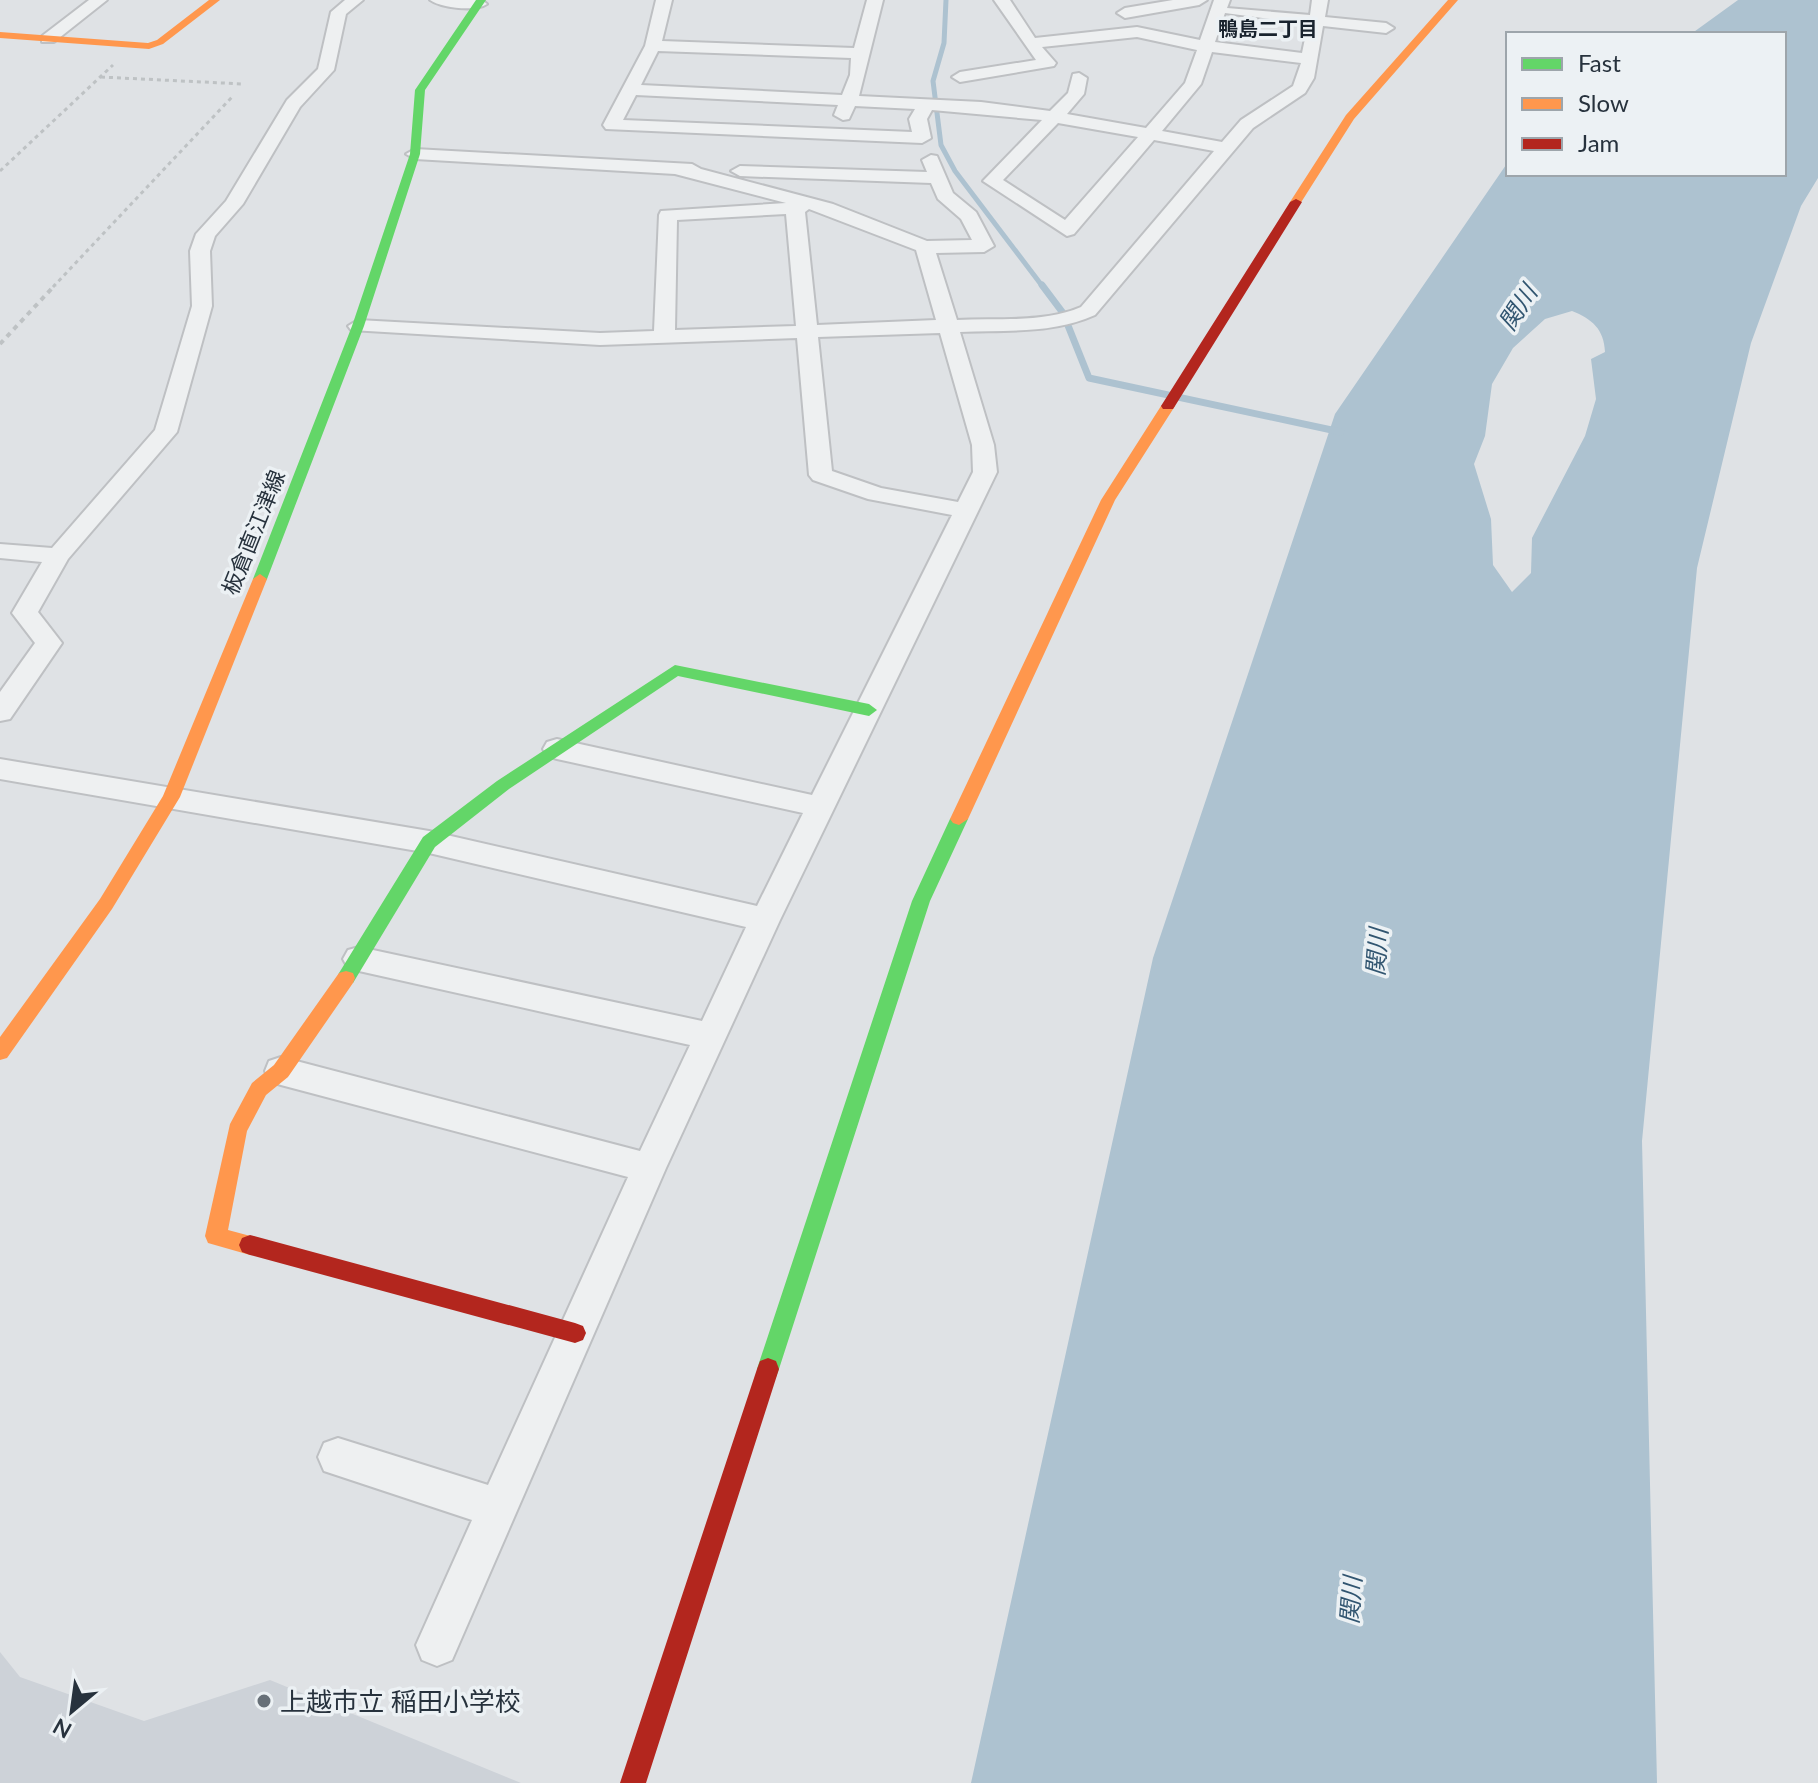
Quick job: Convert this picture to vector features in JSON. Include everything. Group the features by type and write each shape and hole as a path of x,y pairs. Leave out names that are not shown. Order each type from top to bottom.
{"street":[{"path":"48,39 99,0"},
{"path":"0,35 133,46 160,42 215,0"},
{"path":"0,712 49,643 25,613 58,556 166,432 202,306 200,251 206,234 234,204 293,104 326,70 339,12 355,0"},
{"path":"438,0 480,2"},
{"path":"664,0 653,46 612,125 674,152 925,247 984,246 969,216 945,195 938,178 918,119 926,104"},
{"path":"820,206 832,155 851,100 875,0"},
{"path":"960,77 1048,63 1030,43 1002,0"},
{"path":"1111,0 1148,34"},
{"path":"1125,13 1199,0"},
{"path":"358,326 600,339 1036,323 1072,318 1088,311 1247,124 1299,89 1306,78 1320,0"},
{"path":"633,1783 921,901 1108,500 1350,117 1453,0"},
{"name":"板倉直江津線","path":"0,1052 106,904 171,797 278,535 358,326 415,154 420,90 480,2"},
{"path":"1079,78 1076,94 992,181 1067,230 1193,84 1206,46 1227,6 1386,28"},
{"path":"1030,43 1137,32 1206,46 1309,59"},
{"path":"653,46 860,53"},
{"path":"630,90 926,104 1055,117 1226,148"},
{"path":"674,152 832,155 922,138"},
{"path":"415,154 674,152 832,155 938,178"},
{"path":"664,337 668,215 820,206"},
{"path":"795,208 821,475 876,494 968,511"},
{"path":"437,1645 649,1168 765,920 985,472 983,445 925,247"},
{"path":"0,551 58,556"},
{"path":"575,1333 216,1236 237,1130 259,1089 281,1071 359,959 429,842 503,785 675,670 869,710"},
{"path":"557,749 821,807"},
{"path":"0,769 429,842 765,920"},
{"path":"359,959 711,1036"},
{"path":"281,1071 649,1168"},
{"path":"338,1457 497,1508"}],"path":[{"path":"0,171 133,46"},
{"path":"101,77 243,84"},
{"path":"0,344 232,97"}],"shaded area":[{"name":"上越市立 稲田小学校","path":"0,1652 20,1677 144,1721 270,1680 521,1783 0,1783"}],"water":[{"name":"関川","path":"1738,0 1818,0 1818,178 1801,206 1751,343 1697,568 1642,1141 1657,1783 971,1783 1153,958 1335,414 1506,165 1506,176 1786,176 1786,32 1694,32","holes":["1572,311 1591,321 1602,337 1605,352 1591,359 1596,399 1585,436 1532,538 1531,573 1512,592 1493,565 1491,519 1474,464 1485,436 1492,384 1513,348 1545,319"]}],"waterway":[{"path":"946,0 944,43 933,81 941,145 955,171 1043,287"},
{"path":"1042,285 1063,313 1089,378 1341,432"}],"traffic: fast":[{"path":"260,579 358,326 415,154 420,90 481,0"},
{"path":"346,978 429,842 503,785 675,670 869,710"},
{"path":"768,1369 921,901 959,819"}],"traffic: slow":[{"path":"0,35 149,46 160,42 215,0"},
{"path":"1296,202 1350,117 1453,0"},
{"path":"959,819 1108,500 1168,406"},
{"path":"0,1052 106,904 171,797 260,579"},
{"path":"250,1245 216,1236 237,1130 259,1089 281,1071 346,978"}],"traffic: jam":[{"path":"1168,406 1296,202"},
{"path":"250,1245 575,1333"},
{"path":"633,1783 768,1369"}],"place":[{"name":"上越市立 稲田小学校","path":"264,1701"}],"district":[{"name":"鴨島二丁目","path":"1268,28"}]}
